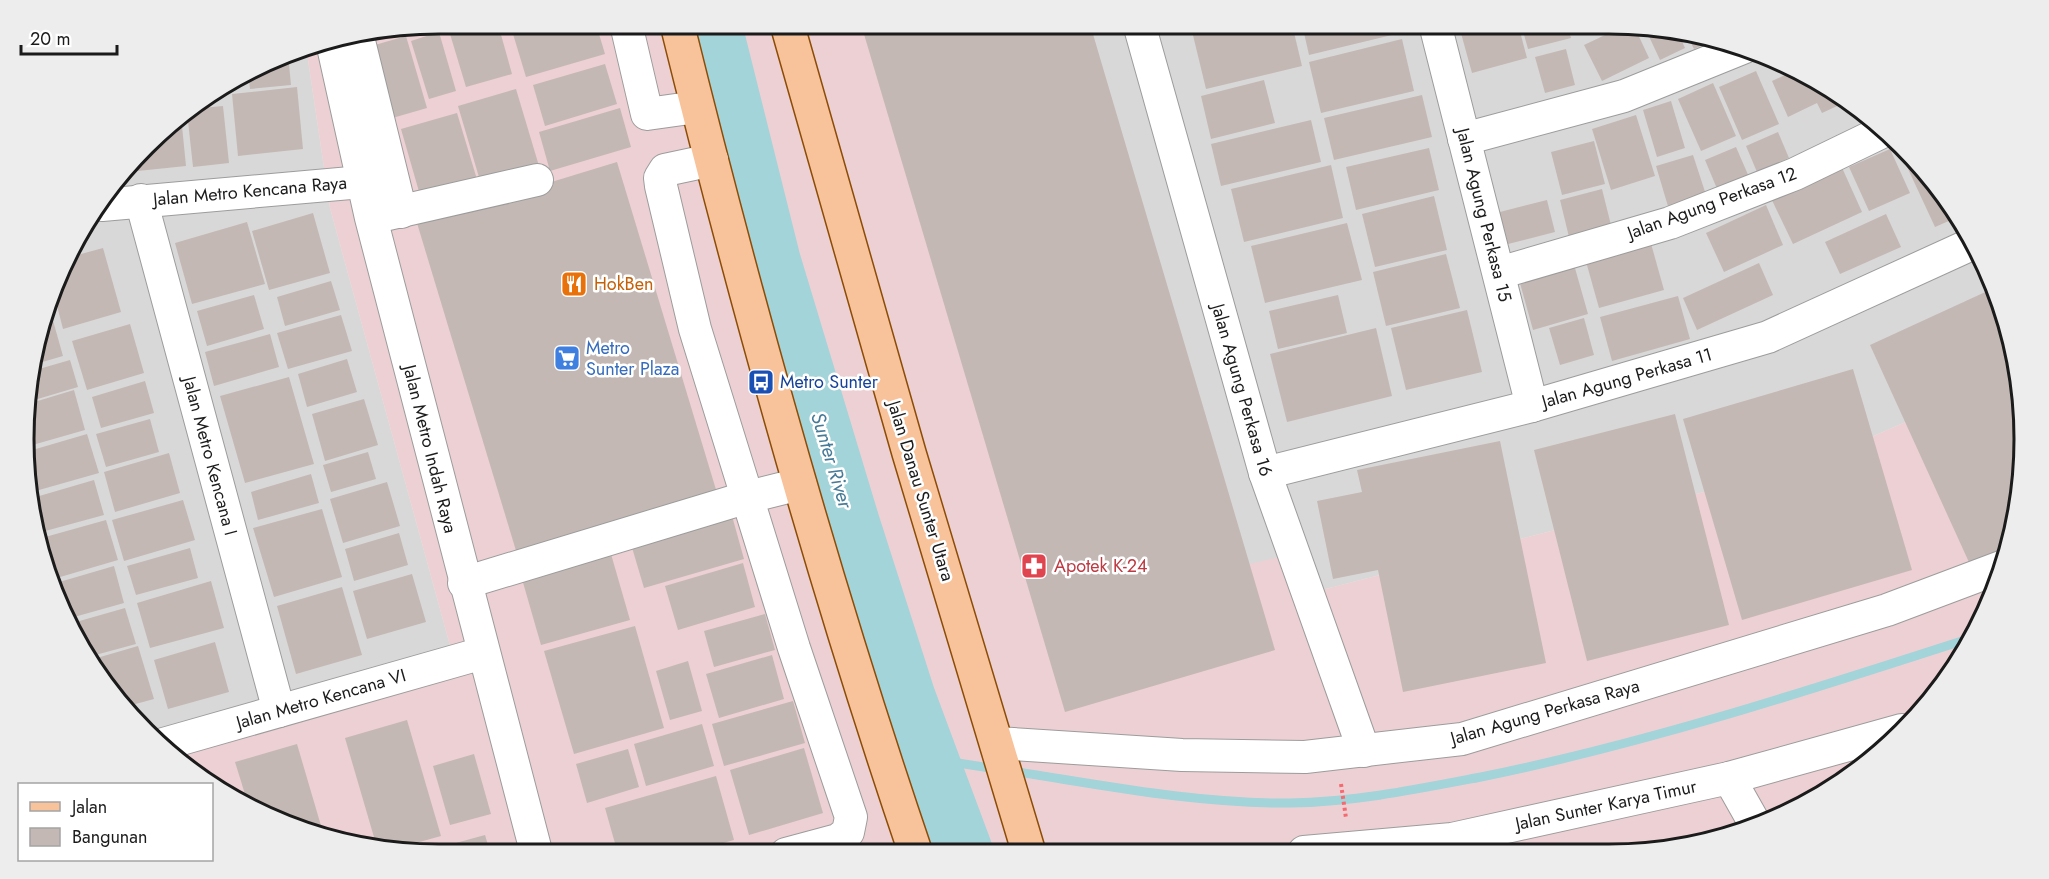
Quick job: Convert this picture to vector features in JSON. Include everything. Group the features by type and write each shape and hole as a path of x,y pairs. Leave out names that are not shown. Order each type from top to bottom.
{"main road":[{"path":"679,34 697,107 800,484 910,844"},
{"name":"Jalan Danau Sunter Utara","path":"790,34 909,453 1001,753 1026,844"}],"street":[{"path":"628,34 647,114 697,107"},
{"name":"Jalan Agung Perkasa 16","path":"1142,34 1265,473 1364,751"},
{"name":"Jalan Agung Perkasa 15","path":"1438,34 1532,406"},
{"path":"359,42 386,215 537,180"},
{"name":"Jalan Metro Indah Raya","path":"333,48 362,182 386,215 464,583 534,844"},
{"path":"1464,139 1624,96 1730,53"},
{"name":"Jalan Agung Perkasa 12","path":"1499,273 1670,223 1795,174 1876,135"},
{"path":"712,160 676,166 665,171 660,178 661,186 695,329 851,817 848,832 838,840 825,844"},
{"name":"Jalan Metro Kencana Raya","path":"110,204 362,182"},
{"name":"Jalan Metro Kencana I","path":"141,200 279,711"},
{"name":"Jalan Agung Perkasa 11","path":"1265,473 1532,406 1768,337 1966,247"},
{"path":"464,583 748,497 800,484"},
{"name":"Jalan Agung Perkasa Raya","path":"1001,753 1305,757 1462,739 1887,610 1993,571"},
{"name":"Jalan Metro Kencana VI","path":"170,742 483,653"},
{"name":"Jalan Sunter Karya Timur","path":"1459,844 1882,739"},
{"path":"1730,778 1752,818"}],"path":[{"path":"1340,777 1347,822"}],"shaded area":[{"path":"440,34 961,34 1124,594 1288,555 1310,593 1805,466 2009,377 2014,413 2014,466 2007,519 1993,570 1973,619 1931,686 1896,726 1856,761 1789,803 1740,823 1689,837 1636,844 413,844 360,837 309,823 260,803 214,776 180,751 457,671 330,208 308,57 335,48 387,38"},
{"path":"961,34 1610,34 1662,38 1714,48 1789,76 1835,103 1877,135 1914,172 1946,214 1973,260 1993,309 2009,377 1805,466 1310,593 1123,594"},
{"path":"308,57 330,208 457,671 178,749 135,707 103,665 76,619 48,544 42,519 35,466 35,413 42,360 48,335 76,260 118,193 135,172 172,135 214,103 237,89 260,76"}],"building":[{"path":"440,34 456,91 429,99 411,41"},
{"path":"450,34 501,34 512,74 466,87"},
{"path":"513,34 599,34 605,54 526,77"},
{"path":"864,34 1093,34 1275,650 1065,712"},
{"path":"1193,34 1294,34 1302,66 1206,89"},
{"path":"1304,34 1396,34 1309,55"},
{"path":"1461,34 1521,34 1527,58 1472,73"},
{"path":"1524,34 1570,34 1571,38 1528,49"},
{"path":"1607,34 1638,35 1649,58 1602,81 1584,45"},
{"path":"406,36 427,108 389,119 368,47"},
{"path":"1649,37 1682,41 1685,48 1660,60"},
{"path":"1402,39 1414,91 1321,113 1309,62"},
{"path":"1691,42 1702,45 1694,49"},
{"path":"1566,49 1575,85 1545,93 1535,57"},
{"path":"289,64 291,85 250,89 249,82"},
{"path":"605,64 617,104 545,126 533,85"},
{"path":"1756,71 1779,124 1742,140 1719,87"},
{"path":"1786,75 1838,105 1822,113 1817,103 1788,117 1772,81"},
{"path":"1264,80 1275,123 1211,139 1201,96"},
{"path":"1713,83 1736,136 1701,151 1678,99"},
{"path":"297,87 303,149 238,156 232,94"},
{"path":"516,89 539,166 481,184 458,106"},
{"path":"1422,95 1432,137 1334,160 1324,118"},
{"path":"1671,101 1685,148 1657,157 1643,110"},
{"path":"223,106 229,163 193,167 188,122 208,107"},
{"path":"620,108 631,147 550,171 539,132"},
{"path":"457,113 479,186 422,202 401,129"},
{"path":"1636,115 1655,176 1611,190 1592,129"},
{"path":"1311,120 1321,162 1221,186 1211,144"},
{"path":"182,127 186,166 136,171"},
{"path":"1778,132 1789,158 1757,172 1746,146"},
{"path":"1594,141 1605,184 1562,195 1551,152"},
{"path":"1736,147 1749,177 1718,191 1705,160"},
{"path":"1429,148 1439,190 1356,210 1346,167"},
{"path":"1890,149 1910,193 1869,211 1849,167"},
{"path":"1693,155 1708,201 1670,213 1656,166"},
{"path":"1839,161 1862,212 1793,244 1769,194"},
{"name":"Metro Sunter Plaza","path":"617,162 717,493 517,554 417,223"},
{"path":"1905,163 1931,193 1950,220 1935,227"},
{"path":"1331,165 1343,218 1244,242 1231,189"},
{"path":"1602,189 1611,225 1569,237 1560,200"},
{"path":"1434,196 1447,250 1375,267 1362,214"},
{"path":"1547,200 1555,232 1504,245 1496,213"},
{"path":"1766,205 1783,245 1724,272 1706,233"},
{"path":"313,213 330,273 269,290 252,231"},
{"path":"1886,214 1901,247 1840,274 1825,242"},
{"path":"247,222 265,284 192,304 175,243"},
{"path":"1347,223 1362,280 1265,303 1251,246"},
{"path":"1650,240 1664,290 1599,308 1585,258"},
{"path":"103,248 121,312 63,329 57,306 79,255"},
{"path":"1446,254 1460,308 1386,326 1373,272"},
{"path":"1573,261 1588,314 1533,330 1518,276"},
{"path":"1759,263 1773,295 1697,330 1683,298"},
{"path":"331,281 340,310 285,326 277,297"},
{"path":"1986,291 2007,360 2014,413 2014,466 2011,492 2007,519 1996,560 1973,571 1870,345"},
{"path":"254,295 264,329 207,346 197,311"},
{"path":"1338,295 1347,333 1278,349 1269,311"},
{"path":"1678,296 1690,339 1612,361 1600,317"},
{"path":"1467,310 1482,372 1406,390 1391,328"},
{"path":"341,315 352,351 288,369 277,333"},
{"path":"1584,318 1594,355 1560,365 1549,328"},
{"path":"53,320 63,356 42,362"},
{"path":"130,324 144,373 87,390 72,341"},
{"path":"1376,328 1392,396 1287,422 1270,354"},
{"path":"270,334 279,367 214,386 205,352"},
{"path":"347,359 357,392 307,407 298,374"},
{"path":"70,360 78,387 37,399 41,368"},
{"path":"1853,369 1912,570 1742,620 1683,419"},
{"path":"289,377 314,464 245,483 220,396"},
{"path":"145,381 154,413 101,428 92,397"},
{"path":"74,390 85,430 34,445 36,401"},
{"path":"364,399 378,445 325,461 312,414"},
{"path":"1675,414 1729,625 1587,661 1534,450"},
{"path":"150,419 159,452 106,467 96,434"},
{"path":"87,434 99,473 38,490 34,449"},
{"path":"1500,441 1546,663 1403,692 1378,570 1333,579 1317,501 1362,492 1357,470"},
{"path":"368,452 376,479 331,492 323,465"},
{"path":"169,453 180,493 115,512 104,472"},
{"path":"311,474 319,503 258,520 251,492"},
{"path":"94,480 104,515 45,531 39,496"},
{"path":"387,482 400,526 343,543 330,499"},
{"path":"183,500 195,540 124,561 112,520"},
{"path":"729,505 744,559 644,588 628,534"},
{"path":"322,509 342,577 274,597 253,528"},
{"path":"106,520 118,560 59,577 46,537"},
{"path":"399,533 408,565 354,581 345,549"},
{"path":"190,548 198,578 136,595 127,566"},
{"path":"611,554 630,620 541,645 522,579"},
{"path":"743,563 755,607 678,630 665,586"},
{"path":"114,566 124,603 75,617 60,582"},
{"path":"412,574 426,622 367,639 353,591"},
{"path":"211,581 224,628 150,648 137,603"},
{"path":"342,587 362,655 296,674 277,606"},
{"path":"125,608 136,644 97,655 77,622"},
{"path":"765,614 775,650 714,667 704,631"},
{"path":"635,626 664,728 574,754 544,651"},
{"path":"215,642 229,692 168,709 154,660"},
{"path":"138,646 154,699 133,705 98,658"},
{"path":"772,655 784,699 719,718 706,674"},
{"path":"688,661 702,711 670,720 656,671"},
{"path":"793,701 805,743 724,766 712,724"},
{"path":"407,720 441,836 413,844 375,839 345,738"},
{"path":"702,724 714,766 646,786 634,744"},
{"path":"297,744 321,827 285,814 245,795 235,762"},
{"path":"804,748 823,813 749,835 730,770"},
{"path":"628,749 639,787 587,803 576,764"},
{"path":"474,754 491,814 450,825 433,766"},
{"path":"716,776 734,840 720,844 615,844 605,808"},
{"path":"485,835 488,844 452,844"}],"waterway":[{"name":"Sunter River","path":"716,34 772,260 851,522 907,697 962,844"},
{"path":"1011,771 1150,793 1220,800 1290,803 1362,797 1481,777 1667,732 1960,641"},
{"path":"932,759 997,769"}],"place":[{"name":"HokBen","path":"574,284"},
{"name":"Metro Sunter Plaza","path":"567,358"},
{"name":"Metro Sunter","path":"761,382"},
{"name":"Apotek K-24","path":"1034,566"}]}
